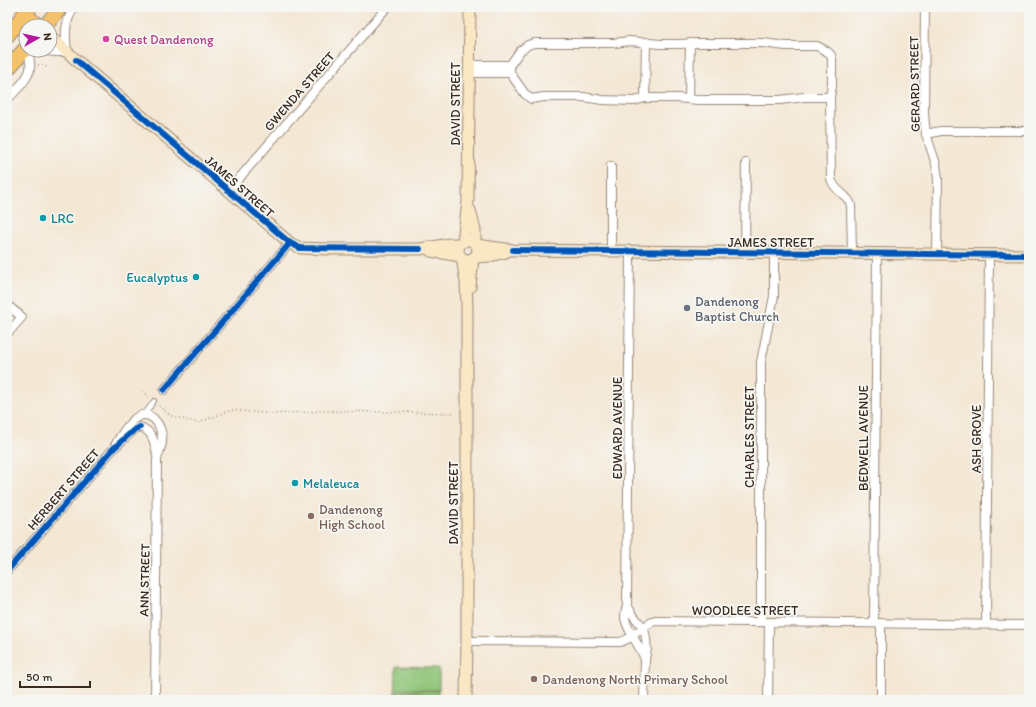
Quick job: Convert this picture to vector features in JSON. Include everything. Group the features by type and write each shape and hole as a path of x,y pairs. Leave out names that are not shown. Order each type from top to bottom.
{"highway":[{"path":"52,18 61,7"},
{"path":"7,36 27,10"},
{"path":"7,70 18,58"}],"street":[{"path":"58,52 67,52 66,29 68,16 74,7"},
{"name":"GWENDA STREET","path":"229,190 387,7"},
{"name":"DAVID STREET","path":"461,243 468,201 470,7"},
{"name":"GERARD STREET","path":"925,7 924,114 926,134 936,164 938,179 937,254"},
{"path":"510,69 520,51 531,43 614,43 630,41 660,44 763,43 786,46 817,46 822,48 831,55 832,59 832,86 830,97 831,179 836,190 845,196 851,205 852,253"},
{"path":"645,98 646,42"},
{"path":"689,99 690,43"},
{"name":"JAMES STREET","path":"58,44 290,243 300,248 420,249 461,243"},
{"path":"7,100 27,77 30,70 29,58"},
{"path":"469,69 510,69"},
{"path":"510,69 525,94 531,99 544,97 634,101 645,98 698,100 780,100 804,97 830,97"},
{"path":"926,134 941,131 1029,131"},
{"path":"745,252 746,163"},
{"path":"611,166 611,251"},
{"name":"DAVID STREET","path":"468,201 475,230 475,244"},
{"path":"469,240 475,244 477,251 474,257 468,260 461,257 458,250 461,243 469,240"},
{"path":"164,390 290,243"},
{"name":"JAMES STREET","path":"475,244 513,250 1029,255"},
{"name":"JAMES STREET","path":"420,249 461,257"},
{"name":"JAMES STREET","path":"474,257 490,256 513,250"},
{"name":"EDWARD AVENUE","path":"630,251 628,605 625,612 625,617 627,625 645,659"},
{"name":"CHARLES STREET","path":"768,700 765,622 761,362 774,296 774,252"},
{"name":"BEDWELL AVENUE","path":"877,253 878,623 881,700"},
{"name":"ASH GROVE","path":"986,624 989,255"},
{"name":"DAVID STREET","path":"461,257 466,282 467,305 466,700"},
{"name":"DAVID STREET","path":"467,305 474,257"},
{"path":"7,305 22,316 7,334"},
{"path":"140,427 144,415"},
{"name":"HERBERT STREET","path":"113,449 132,422 138,416 144,415"},
{"name":"ANN STREET","path":"144,415 154,419 160,429 162,442 157,460"},
{"name":"HERBERT STREET","path":"7,571 113,449 135,429 140,427"},
{"name":"ANN STREET","path":"140,427 147,430 152,435 157,460 156,700"},
{"name":"EDWARD AVENUE","path":"628,605 632,614 645,633 647,646 645,659 644,700"},
{"name":"WOODLEE STREET","path":"467,641 620,642 633,636 642,627 655,621 1029,624"}],"lane":[{"name":"HERBERT STREET","path":"144,415 154,401"}],"path":[{"path":"30,66 43,64 49,69"},
{"path":"171,416 198,424 231,410 273,414 324,412 454,413"}],"green space":[{"path":"396,667 439,668 439,690 395,689"},
{"path":"395,691 438,691 438,700 395,700"}],"cycle path":[{"path":"76,60 290,243 300,248 420,249"},
{"path":"164,390 290,243"},
{"path":"513,250 1029,255"},
{"path":"7,571 113,449 135,429 140,427"}],"place":[{"name":"Quest Dandenong","path":"106,39"},
{"name":"LRC","path":"43,218"},
{"name":"Eucalyptus","path":"196,277"},
{"name":"Dandenong Baptist Church","path":"687,308"},
{"name":"Melaleuca","path":"295,483"},
{"name":"Dandenong High School","path":"311,516"},
{"name":"Dandenong North Primary School","path":"534,679"}]}
